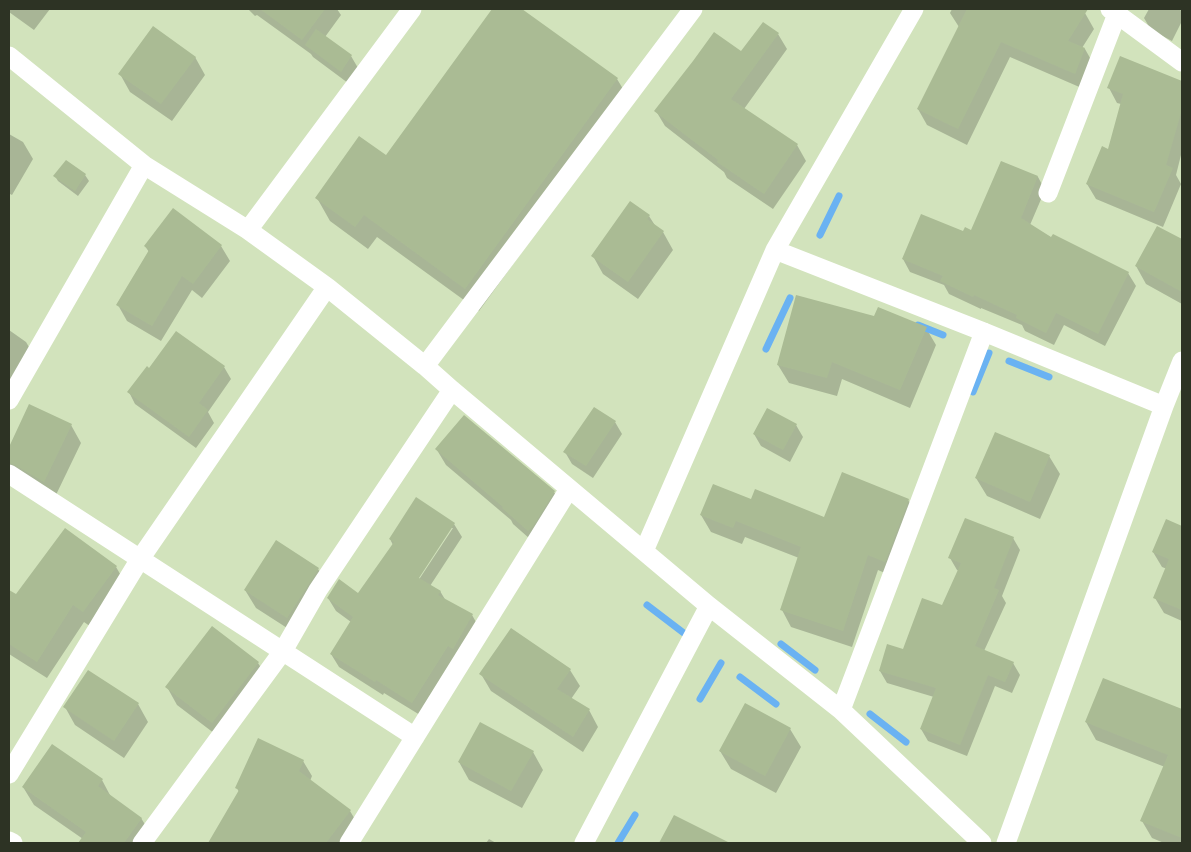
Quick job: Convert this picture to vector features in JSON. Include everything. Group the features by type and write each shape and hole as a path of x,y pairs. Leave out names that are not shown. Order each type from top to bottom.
{"street":[{"path":"248,230 412,9"},
{"path":"425,366 693,9"},
{"path":"644,552 775,250 914,9"},
{"path":"1048,193 1114,11 1182,62"},
{"path":"9,56 144,165 248,230 326,287 425,366 709,606 841,710 982,843"},
{"path":"9,400 144,165"},
{"path":"775,250 984,332 1164,406"},
{"path":"9,774 140,559 326,287"},
{"path":"841,710 984,332"},
{"path":"1006,843 1182,361"},
{"path":"142,843 283,651 318,590 452,390"},
{"path":"9,474 415,737"},
{"path":"349,843 569,489"},
{"path":"584,843 709,606"}],"building":[{"path":"260,9 325,9 302,40"},
{"path":"492,9 522,9 618,78 465,289 364,215 355,227 315,198 359,136 386,155"},
{"path":"967,9 1088,9 1068,41 1085,48 1075,74 1001,42 958,129 917,109"},
{"path":"763,22 779,33 731,99 798,144 764,194 717,162 718,160 654,111 714,32 741,51"},
{"path":"153,26 196,57 161,104 118,74"},
{"path":"316,29 352,55 341,72 305,45"},
{"path":"1120,56 1182,81 1182,109 1166,165 1173,168 1154,212 1086,184 1102,146 1108,149 1123,94 1107,88"},
{"path":"66,160 86,174 75,191 53,176"},
{"path":"1001,161 1038,176 1021,218 1051,237 1053,234 1129,272 1098,334 1056,313 1046,333 1016,318 1017,315 940,281 943,276 902,259 921,214 963,231 965,227 971,230"},
{"path":"630,201 650,215 647,219 664,231 628,282 591,256"},
{"path":"173,208 222,245 193,284 182,276 152,326 116,305 149,250 144,246"},
{"path":"1157,226 1182,239 1182,292 1135,266"},
{"path":"796,295 874,316 878,307 927,327 900,390 832,362 827,378 777,365"},
{"path":"176,331 225,366 199,403 208,410 189,437 127,392 147,366 149,368"},
{"path":"29,404 72,424 44,482 9,463 9,447"},
{"path":"594,407 616,421 586,466 563,452"},
{"path":"767,408 797,424 783,450 753,434"},
{"path":"464,415 555,491 528,531 435,449"},
{"path":"995,432 1050,455 1030,502 975,478"},
{"path":"842,472 909,499 885,562 868,555 843,631 780,610 801,547 736,521 733,528 700,515 713,484 751,499 755,489 824,517"},
{"path":"416,497 455,523 419,578 441,591 438,595 473,614 453,649 448,646 412,703 330,654 353,617 327,598 339,579 358,593 394,542 389,539"},
{"path":"965,518 1014,537 994,588 999,590 975,646 1014,662 1005,682 988,675 960,745 920,729 936,688 879,671 887,644 903,649 922,598 942,605 961,563 948,558"},
{"path":"1166,519 1182,526 1182,610 1153,598 1169,559 1152,552"},
{"path":"65,528 117,566 83,612 73,605 37,662 9,644 9,590 16,594"},
{"path":"276,540 319,568 287,618 244,590"},
{"path":"212,626 259,662 212,723 165,687"},
{"path":"511,628 571,669 557,689 590,709 573,737 479,674"},
{"path":"88,670 139,703 114,741 63,707"},
{"path":"1103,678 1182,709 1182,838 1140,821 1168,755 1085,722"},
{"path":"745,703 791,728 765,776 719,751"},
{"path":"480,722 534,751 511,791 458,762"},
{"path":"258,738 304,760 299,771 351,810 326,843 208,843 239,790 235,788"},
{"path":"52,744 103,779 98,786 142,818 124,843 78,843 86,832 22,787"},
{"path":"674,815 730,843 659,843"}],"waterway":[{"path":"820,235 839,196"},
{"path":"766,349 790,298"},
{"path":"918,325 943,335"},
{"path":"973,392 989,353"},
{"path":"1009,361 1049,377"},
{"path":"647,605 689,637"},
{"path":"781,644 815,670"},
{"path":"700,699 721,663"},
{"path":"740,677 776,704"},
{"path":"870,714 906,742"},
{"path":"618,843 635,815"}]}
